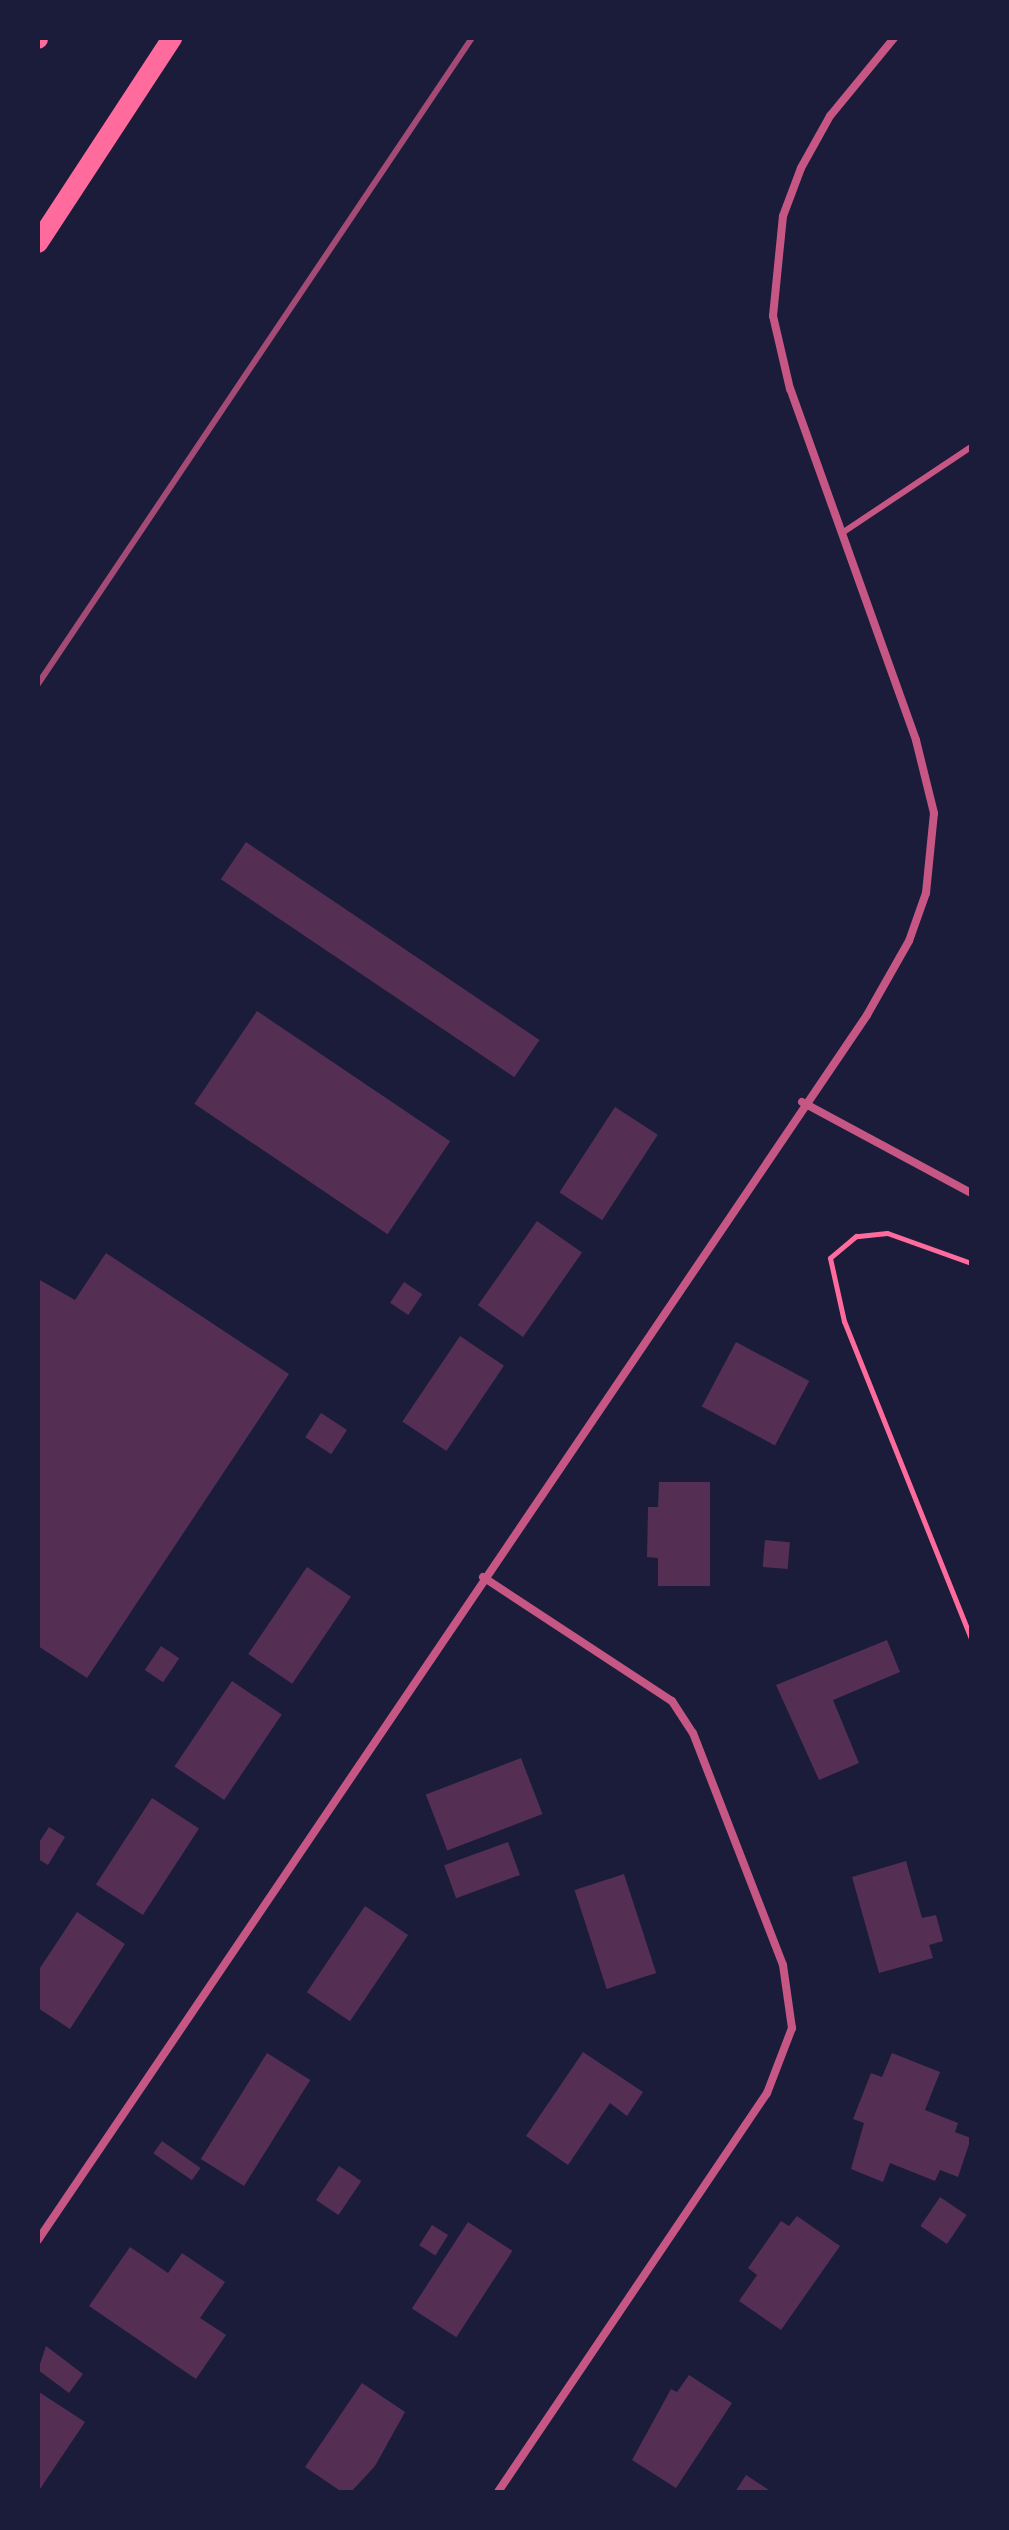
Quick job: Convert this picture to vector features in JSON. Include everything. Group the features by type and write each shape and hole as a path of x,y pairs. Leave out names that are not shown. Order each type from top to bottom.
{"main road":[{"path":"38,243 172,38"}],"street":[{"path":"38,2240 802,1102 867,1015 909,941 933,851 934,813 916,740 790,389 773,316 773,268 801,168 830,116 894,38"},
{"path":"802,1102 971,1193"},
{"path":"483,1577 672,1701 693,1733 783,1965 792,2028 767,2093 498,2492"}],"lane":[{"path":"842,533 971,447"}],"path":[{"path":"971,1263 887,1233 856,1236 830,1258 844,1321 971,1639"}],"building":[{"path":"246,842 539,1040 514,1077 221,879"},
{"path":"257,1011 450,1141 388,1234 194,1104"},
{"path":"615,1107 658,1135 602,1220 559,1193"},
{"path":"537,1221 582,1253 523,1337 478,1305"},
{"path":"106,1253 289,1374 87,1678 38,1646 38,1279 75,1300"},
{"path":"404,1282 422,1294 408,1315 390,1303"},
{"path":"460,1336 504,1366 446,1451 402,1421"},
{"path":"736,1342 809,1381 775,1445 702,1406"},
{"path":"321,1413 347,1430 331,1454 305,1437"},
{"path":"659,1482 710,1482 710,1586 658,1586 658,1558 647,1557 648,1507 658,1507"},
{"path":"765,1540 790,1542 788,1569 763,1567"},
{"path":"307,1567 351,1597 292,1684 248,1654"},
{"path":"887,1640 900,1672 833,1700 859,1763 819,1780 776,1685"},
{"path":"161,1646 179,1658 163,1682 145,1670"},
{"path":"232,1681 282,1715 224,1800 174,1766"},
{"path":"521,1758 543,1814 447,1851 426,1795"},
{"path":"152,1798 199,1828 143,1915 96,1884"},
{"path":"49,1827 65,1837 48,1865 38,1859 38,1844"},
{"path":"508,1842 520,1875 456,1898 444,1865"},
{"path":"906,1861 922,1918 936,1915 943,1941 929,1945 933,1958 879,1973 852,1877"},
{"path":"624,1874 656,1973 607,1989 575,1890"},
{"path":"365,1906 408,1935 350,2021 307,1992"},
{"path":"77,1912 125,1944 70,2029 38,2008 38,1971"},
{"path":"583,2052 643,2092 627,2116 610,2103 568,2165 526,2136"},
{"path":"267,2053 310,2080 244,2186 201,2159"},
{"path":"892,2053 940,2072 925,2110 958,2123 955,2132 971,2138 958,2177 940,2170 935,2181 890,2163 883,2182 851,2169 864,2123 853,2119 871,2073 882,2077"},
{"path":"162,2141 201,2168 192,2180 153,2153"},
{"path":"339,2166 361,2181 338,2215 316,2200"},
{"path":"940,2197 967,2215 947,2244 920,2226"},
{"path":"797,2216 840,2246 781,2330 739,2301 757,2275 748,2268 781,2221 789,2226"},
{"path":"468,2222 512,2251 456,2337 412,2308"},
{"path":"432,2225 448,2235 435,2255 419,2245"},
{"path":"130,2247 168,2273 182,2253 225,2282 200,2318 226,2335 196,2379 89,2306"},
{"path":"46,2346 83,2374 69,2393 38,2370"},
{"path":"689,2375 732,2403 676,2488 632,2460 671,2389 677,2392"},
{"path":"362,2383 405,2412 375,2466 351,2492 342,2492 305,2467"},
{"path":"38,2394 85,2422 38,2492"},
{"path":"746,2475 769,2490 768,2492 735,2492"}],"railway":[{"path":"38,684 472,38"}]}
